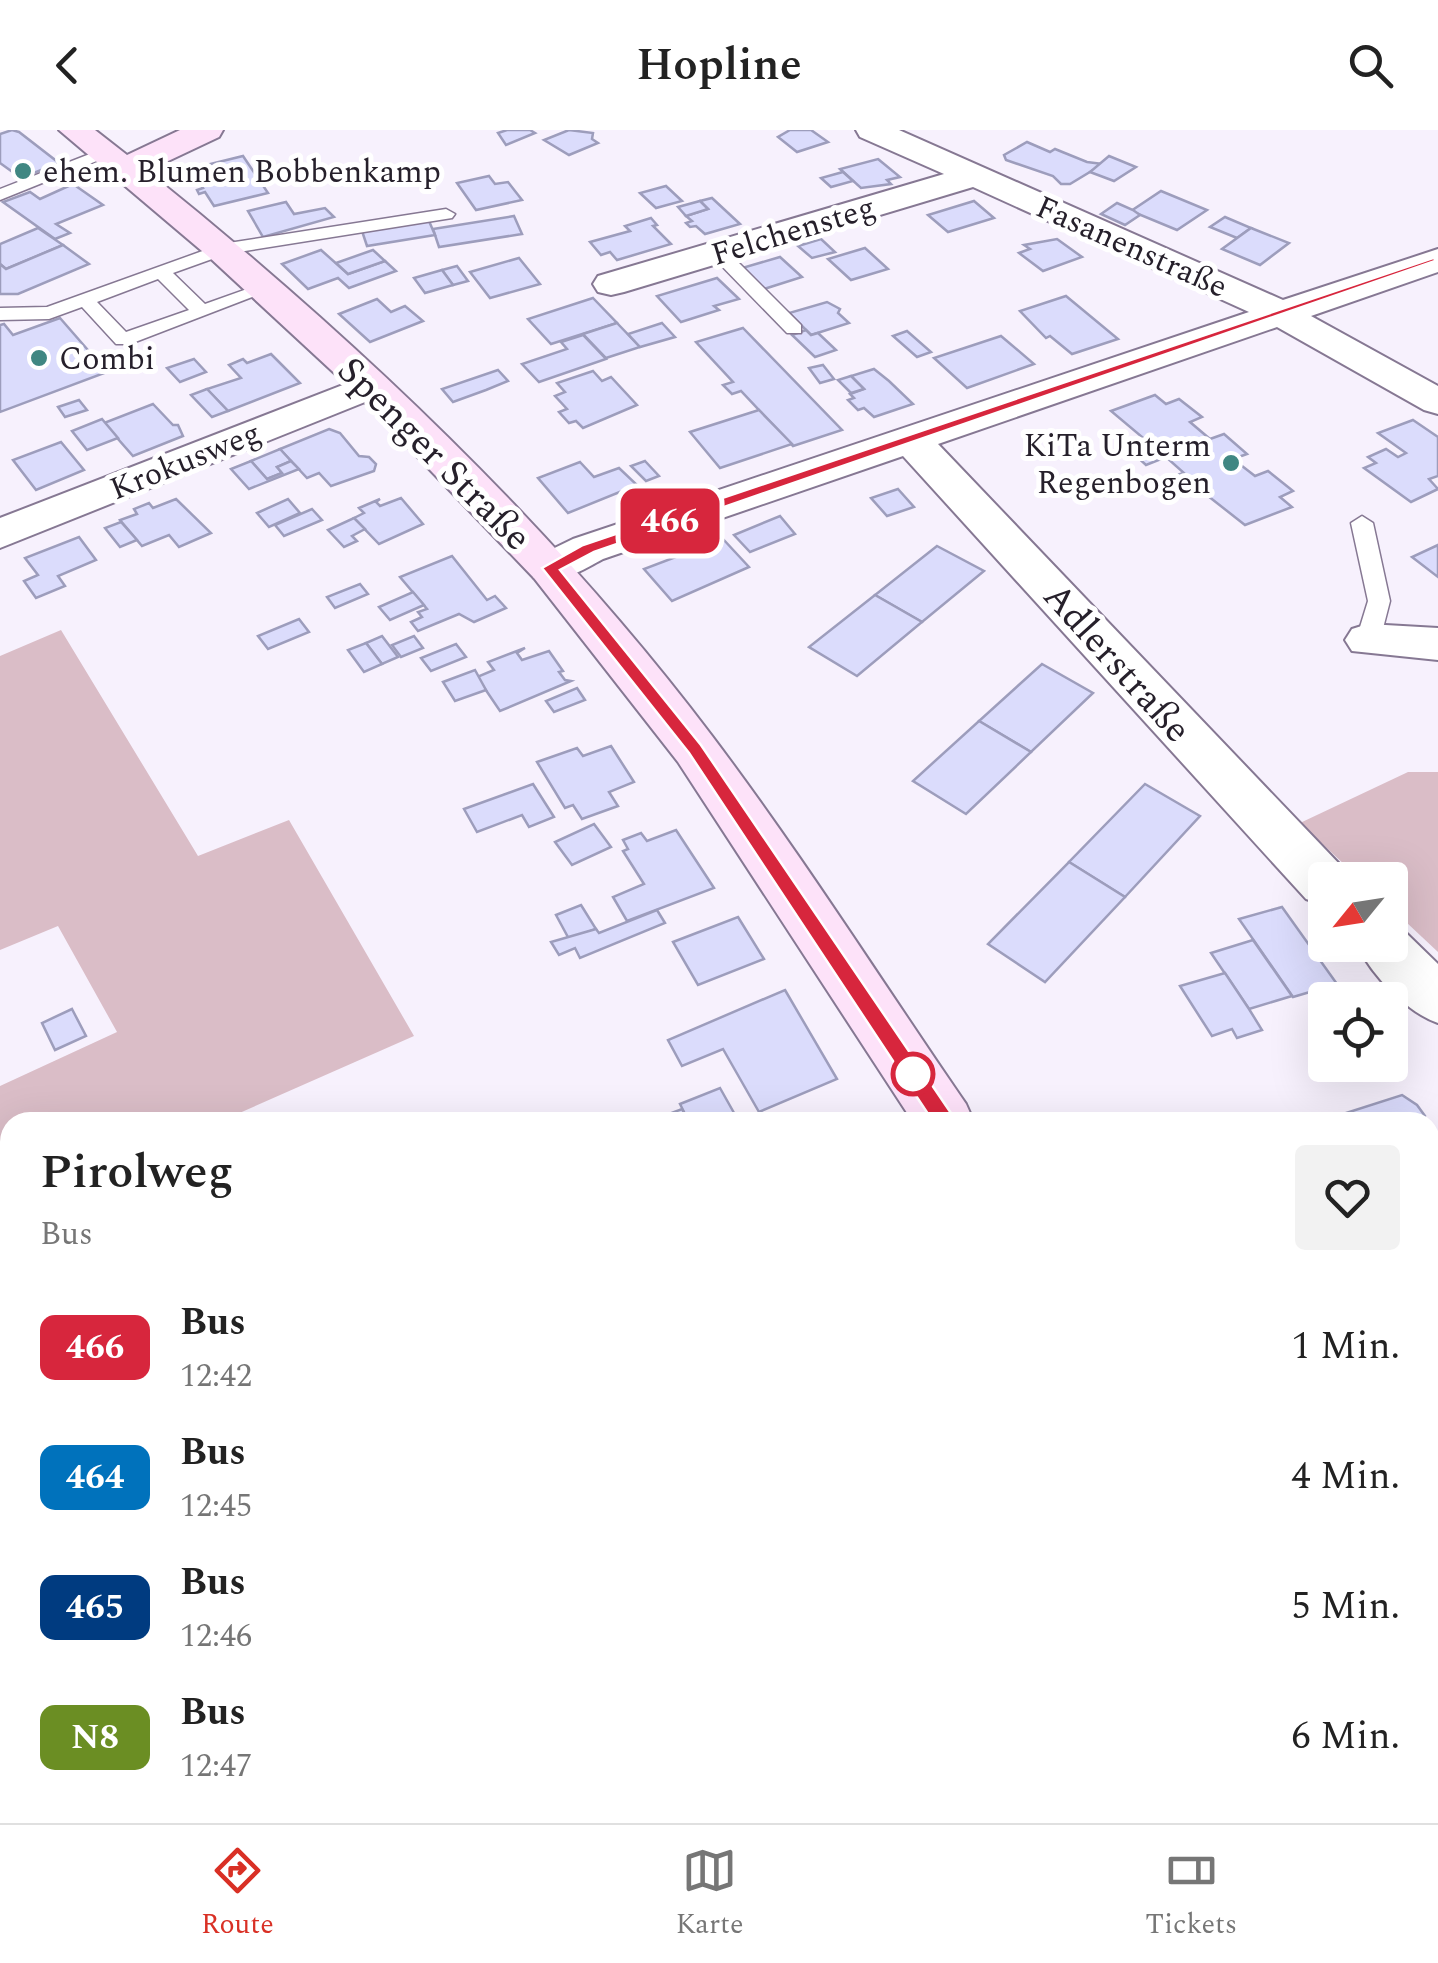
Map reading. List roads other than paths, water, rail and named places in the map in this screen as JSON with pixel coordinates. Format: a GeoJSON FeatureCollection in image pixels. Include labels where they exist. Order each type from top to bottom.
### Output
{"type":"FeatureCollection","features":[{"type":"Feature","properties":{"kind":"street","name":"Spenger Straße"},"geometry":{"type":"LineString","coordinates":[[75,130],[222,249],[370,386],[550,568],[695,749],[939,1112]]}},
{"type":"Feature","properties":{"kind":"street"},"geometry":{"type":"LineString","coordinates":[[116,161],[176,130]]}},
{"type":"Feature","properties":{"kind":"street"},"geometry":{"type":"LineString","coordinates":[[116,161],[207,130]]}},
{"type":"Feature","properties":{"kind":"street","name":"Fasanenstraße"},"geometry":{"type":"LineString","coordinates":[[872,130],[1279,312],[1438,402]]}},
{"type":"Feature","properties":{"kind":"street","name":"Felchensteg"},"geometry":{"type":"LineString","coordinates":[[611,284],[975,176]]}},
{"type":"Feature","properties":{"kind":"street"},"geometry":{"type":"LineString","coordinates":[[550,568],[588,549],[1438,260]]}},
{"type":"Feature","properties":{"kind":"street","name":"Krokusweg"},"geometry":{"type":"LineString","coordinates":[[0,534],[370,386]]}},
{"type":"Feature","properties":{"kind":"street","name":"Adlerstraße"},"geometry":{"type":"LineString","coordinates":[[910,441],[974,504],[1308,866]]}},
{"type":"Feature","properties":{"kind":"street"},"geometry":{"type":"LineString","coordinates":[[1368,640],[1438,644]]}},
{"type":"Feature","properties":{"kind":"street"},"geometry":{"type":"LineString","coordinates":[[1401,962],[1438,1000]]}},
{"type":"Feature","properties":{"kind":"lane"},"geometry":{"type":"LineString","coordinates":[[0,195],[116,161]]}},
{"type":"Feature","properties":{"kind":"lane"},"geometry":{"type":"LineString","coordinates":[[0,314],[49,313],[222,249],[446,214]]}},
{"type":"Feature","properties":{"kind":"lane"},"geometry":{"type":"LineString","coordinates":[[718,252],[794,329]]}},
{"type":"Feature","properties":{"kind":"lane"},"geometry":{"type":"LineString","coordinates":[[161,272],[202,312]]}},
{"type":"Feature","properties":{"kind":"lane"},"geometry":{"type":"LineString","coordinates":[[85,300],[123,340],[264,289]]}},
{"type":"Feature","properties":{"kind":"lane"},"geometry":{"type":"LineString","coordinates":[[1362,523],[1378,601],[1368,640]]}},
{"type":"Feature","properties":{"kind":"place","name":"ehem. Blumen Bobbenkamp"},"geometry":{"type":"Point","coordinates":[23,171]}},
{"type":"Feature","properties":{"kind":"place","name":"Combi"},"geometry":{"type":"Point","coordinates":[39,358]}},
{"type":"Feature","properties":{"kind":"place","name":"KiTa Unterm Regenbogen"},"geometry":{"type":"Point","coordinates":[1231,463]}}]}
